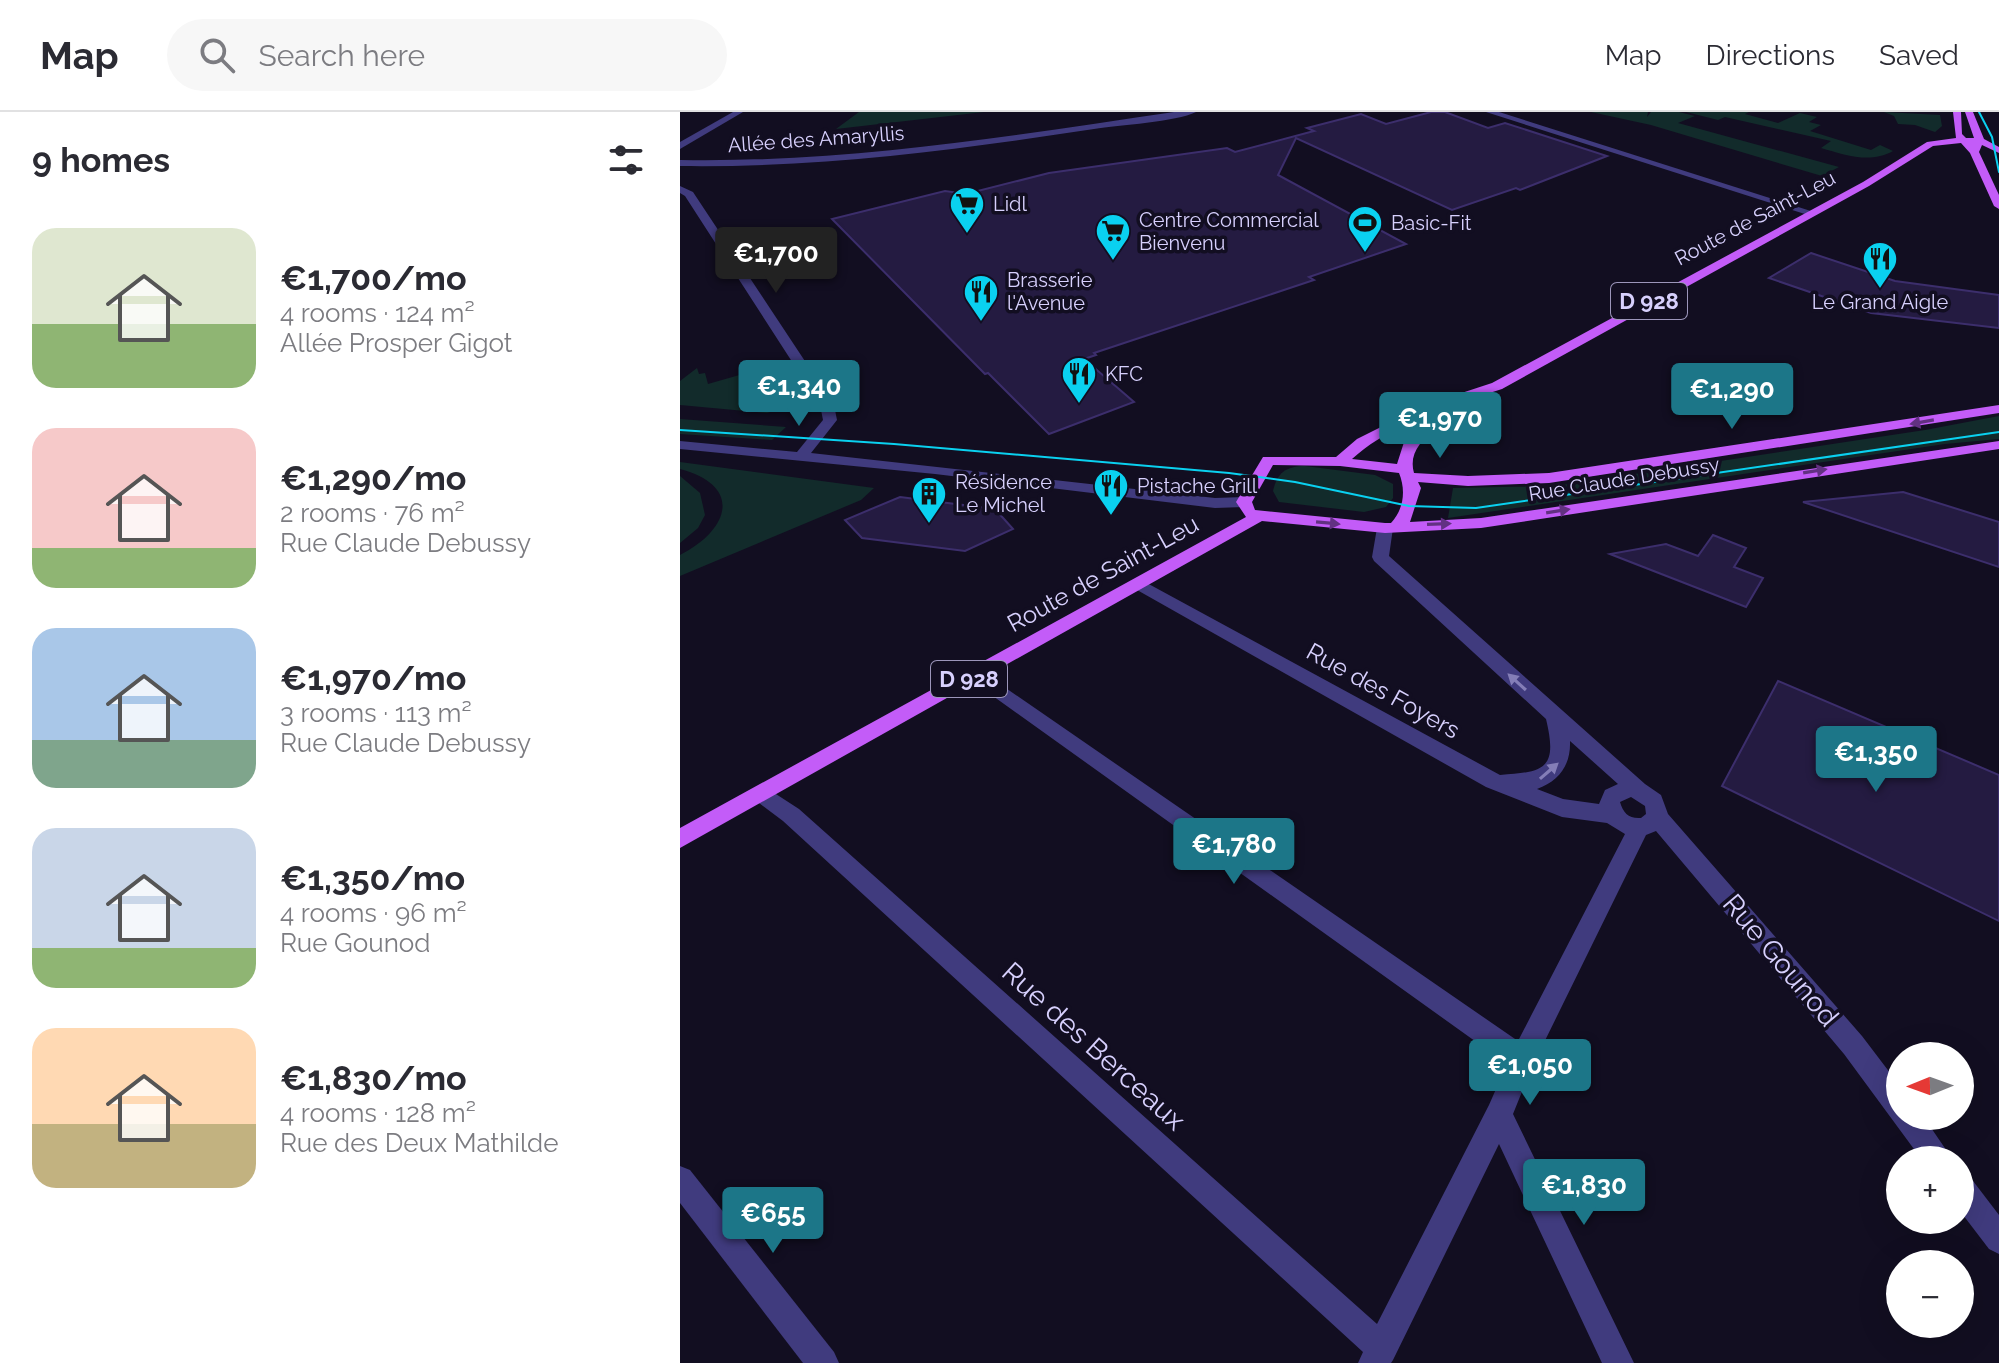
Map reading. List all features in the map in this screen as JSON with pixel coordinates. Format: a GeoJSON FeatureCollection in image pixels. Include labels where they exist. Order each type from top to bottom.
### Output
{"type":"FeatureCollection","features":[{"type":"Feature","properties":{"kind":"main road"},"geometry":{"type":"LineString","coordinates":[[1957,112],[1960,136],[1974,152],[1999,206]]}},
{"type":"Feature","properties":{"kind":"main road"},"geometry":{"type":"LineString","coordinates":[[1971,118],[1980,141],[1999,150]]}},
{"type":"Feature","properties":{"kind":"main road","name":"Route de Saint-Leu"},"geometry":{"type":"LineString","coordinates":[[1407,473],[1406,448],[1410,442],[1486,391],[1812,213],[1935,142],[1960,136],[1980,141]]}},
{"type":"Feature","properties":{"kind":"main road"},"geometry":{"type":"LineString","coordinates":[[1974,152],[1980,141]]}},
{"type":"Feature","properties":{"kind":"main road","name":"Route de Saint-Leu"},"geometry":{"type":"LineString","coordinates":[[1918,154],[1974,152]]}},
{"type":"Feature","properties":{"kind":"main road","name":"Route de Saint-Leu"},"geometry":{"type":"LineString","coordinates":[[1340,462],[1362,442],[1430,408],[1486,391]]}},
{"type":"Feature","properties":{"kind":"main road","name":"Rue Claude Debussy"},"geometry":{"type":"LineString","coordinates":[[1244,502],[1268,460],[1340,462],[1468,481],[1549,478],[1999,409]]}},
{"type":"Feature","properties":{"kind":"main road","name":"Rue Claude Debussy"},"geometry":{"type":"LineString","coordinates":[[1258,517],[1391,527],[1481,523],[1999,445]]}},
{"type":"Feature","properties":{"kind":"main road","name":"D 928"},"geometry":{"type":"LineString","coordinates":[[1391,527],[1405,518],[1412,497],[1413,488],[1407,473]]}},
{"type":"Feature","properties":{"kind":"main road"},"geometry":{"type":"LineString","coordinates":[[1244,502],[1249,513],[1258,517]]}},
{"type":"Feature","properties":{"kind":"main road","name":"Route de Saint-Leu"},"geometry":{"type":"LineString","coordinates":[[680,839],[1258,517]]}},
{"type":"Feature","properties":{"kind":"street"},"geometry":{"type":"LineString","coordinates":[[680,146],[739,112]]}},
{"type":"Feature","properties":{"kind":"street","name":"Allée des Amaryllis"},"geometry":{"type":"LineString","coordinates":[[680,163],[735,165],[884,154],[1192,112]]}},
{"type":"Feature","properties":{"kind":"street"},"geometry":{"type":"LineString","coordinates":[[1490,112],[1812,213]]}},
{"type":"Feature","properties":{"kind":"street"},"geometry":{"type":"LineString","coordinates":[[680,189],[688,192],[823,398],[829,412],[827,425],[801,456]]}},
{"type":"Feature","properties":{"kind":"street"},"geometry":{"type":"LineString","coordinates":[[680,445],[1202,501],[1244,502]]}},
{"type":"Feature","properties":{"kind":"street"},"geometry":{"type":"LineString","coordinates":[[1378,1356],[1499,1115],[1522,1059],[1656,804],[1556,718],[1380,557],[1391,527]]}},
{"type":"Feature","properties":{"kind":"street","name":"Rue des Foyers"},"geometry":{"type":"LineString","coordinates":[[1139,586],[1493,781],[1562,808],[1613,815]]}},
{"type":"Feature","properties":{"kind":"street"},"geometry":{"type":"LineString","coordinates":[[974,676],[1522,1059]]}},
{"type":"Feature","properties":{"kind":"street"},"geometry":{"type":"LineString","coordinates":[[1493,781],[1527,784],[1551,773],[1562,754],[1562,738],[1556,718]]}},
{"type":"Feature","properties":{"kind":"street"},"geometry":{"type":"LineString","coordinates":[[1638,790],[1616,792],[1609,802],[1613,815],[1625,825],[1648,822]]}},
{"type":"Feature","properties":{"kind":"street","name":"Rue des Berceaux"},"geometry":{"type":"LineString","coordinates":[[762,794],[791,815],[1378,1356]]}},
{"type":"Feature","properties":{"kind":"street","name":"Rue Gounod"},"geometry":{"type":"LineString","coordinates":[[1648,822],[1843,1033],[1886,1090]]}},
{"type":"Feature","properties":{"kind":"street"},"geometry":{"type":"LineString","coordinates":[[1499,1115],[1618,1363]]}},
{"type":"Feature","properties":{"kind":"street"},"geometry":{"type":"LineString","coordinates":[[680,1180],[823,1363]]}},
{"type":"Feature","properties":{"kind":"street"},"geometry":{"type":"LineString","coordinates":[[1974,1206],[1999,1239]]}},
{"type":"Feature","properties":{"kind":"green space"},"geometry":{"type":"Polygon","coordinates":[[[859,112],[984,112],[836,129],[859,112]]]}},
{"type":"Feature","properties":{"kind":"green space"},"geometry":{"type":"Polygon","coordinates":[[[1591,112],[1648,112],[1647,117],[1651,112],[1679,112],[1695,116],[1678,123],[1839,167],[1822,176],[1651,125],[1591,112]]]}},
{"type":"Feature","properties":{"kind":"green space"},"geometry":{"type":"Polygon","coordinates":[[[1686,112],[1749,112],[1745,114],[1778,123],[1800,113],[1817,117],[1809,122],[1821,125],[1810,131],[1871,150],[1880,145],[1893,151],[1866,158],[1848,155],[1821,148],[1831,141],[1725,117],[1718,120],[1686,112]]]}},
{"type":"Feature","properties":{"kind":"green space"},"geometry":{"type":"Polygon","coordinates":[[[1884,112],[1940,115],[1942,126],[1935,132],[1915,125],[1898,124],[1894,116],[1884,112]]]}},
{"type":"Feature","properties":{"kind":"green space"},"geometry":{"type":"Polygon","coordinates":[[[778,364],[802,403],[767,413],[680,405],[680,381],[697,368],[699,374],[705,373],[708,384],[778,364]]]}},
{"type":"Feature","properties":{"kind":"green space"},"geometry":{"type":"Polygon","coordinates":[[[1999,416],[1999,439],[1945,444],[1448,518],[1453,488],[1555,486],[1999,416]]]}},
{"type":"Feature","properties":{"kind":"green space"},"geometry":{"type":"Polygon","coordinates":[[[680,419],[786,427],[772,440],[680,434],[680,419]]]}},
{"type":"Feature","properties":{"kind":"green space"},"geometry":{"type":"Polygon","coordinates":[[[680,462],[874,488],[861,500],[680,576],[680,555],[710,533],[722,509],[721,497],[714,486],[680,469],[680,462]]]}},
{"type":"Feature","properties":{"kind":"green space"},"geometry":{"type":"Polygon","coordinates":[[[1293,467],[1375,475],[1393,484],[1393,498],[1386,507],[1364,512],[1279,502],[1273,491],[1280,475],[1293,467]]]}},
{"type":"Feature","properties":{"kind":"green space"},"geometry":{"type":"Polygon","coordinates":[[[680,476],[700,493],[705,515],[698,528],[680,543],[680,476]]]}},
{"type":"Feature","properties":{"kind":"building","name":"Centre Commercial Bienvenu"},"geometry":{"type":"Polygon","coordinates":[[[1431,112],[1445,112],[1488,128],[1505,123],[1607,156],[1520,190],[1516,188],[1452,210],[1296,138],[1278,175],[1406,244],[1309,277],[1314,280],[1094,353],[1096,355],[1084,359],[1134,402],[1049,434],[988,373],[985,374],[832,219],[945,191],[966,194],[1049,173],[1227,148],[1235,152],[1314,131],[1307,128],[1361,114],[1386,124],[1431,112]]]}},
{"type":"Feature","properties":{"kind":"building","name":"Le Grand Aigle"},"geometry":{"type":"Polygon","coordinates":[[[1811,253],[1895,281],[1999,295],[1999,328],[1871,313],[1769,278],[1811,253]]]}},
{"type":"Feature","properties":{"kind":"building"},"geometry":{"type":"Polygon","coordinates":[[[1903,492],[1999,522],[1999,567],[1803,502],[1903,492]]]}},
{"type":"Feature","properties":{"kind":"building","name":"Résidence Le Michel"},"geometry":{"type":"Polygon","coordinates":[[[900,497],[995,509],[1013,529],[965,551],[862,538],[845,520],[900,497]]]}},
{"type":"Feature","properties":{"kind":"building"},"geometry":{"type":"Polygon","coordinates":[[[1713,535],[1746,548],[1734,567],[1763,578],[1746,607],[1610,554],[1666,544],[1698,556],[1713,535]]]}},
{"type":"Feature","properties":{"kind":"building"},"geometry":{"type":"Polygon","coordinates":[[[1778,681],[1999,775],[1999,921],[1722,786],[1778,681]]]}},
{"type":"Feature","properties":{"kind":"tram line"},"geometry":{"type":"LineString","coordinates":[[1979,112],[1992,137],[1999,172]]}},
{"type":"Feature","properties":{"kind":"tram line"},"geometry":{"type":"LineString","coordinates":[[680,430],[894,444],[1229,473],[1295,482],[1409,506],[1476,508],[1999,432]]}},
{"type":"Feature","properties":{"kind":"place","name":"Lidl"},"geometry":{"type":"Point","coordinates":[967,235]}},
{"type":"Feature","properties":{"kind":"place","name":"Basic-Fit"},"geometry":{"type":"Point","coordinates":[1365,254]}},
{"type":"Feature","properties":{"kind":"place","name":"Centre Commercial Bienvenu"},"geometry":{"type":"Point","coordinates":[1113,262]}},
{"type":"Feature","properties":{"kind":"place","name":"Le Grand Aigle"},"geometry":{"type":"Point","coordinates":[1880,290]}},
{"type":"Feature","properties":{"kind":"place","name":"Brasserie l'Avenue"},"geometry":{"type":"Point","coordinates":[981,323]}},
{"type":"Feature","properties":{"kind":"place","name":"KFC"},"geometry":{"type":"Point","coordinates":[1079,405]}},
{"type":"Feature","properties":{"kind":"place","name":"Pistache Grill"},"geometry":{"type":"Point","coordinates":[1111,517]}},
{"type":"Feature","properties":{"kind":"place","name":"Résidence Le Michel"},"geometry":{"type":"Point","coordinates":[929,525]}}]}
